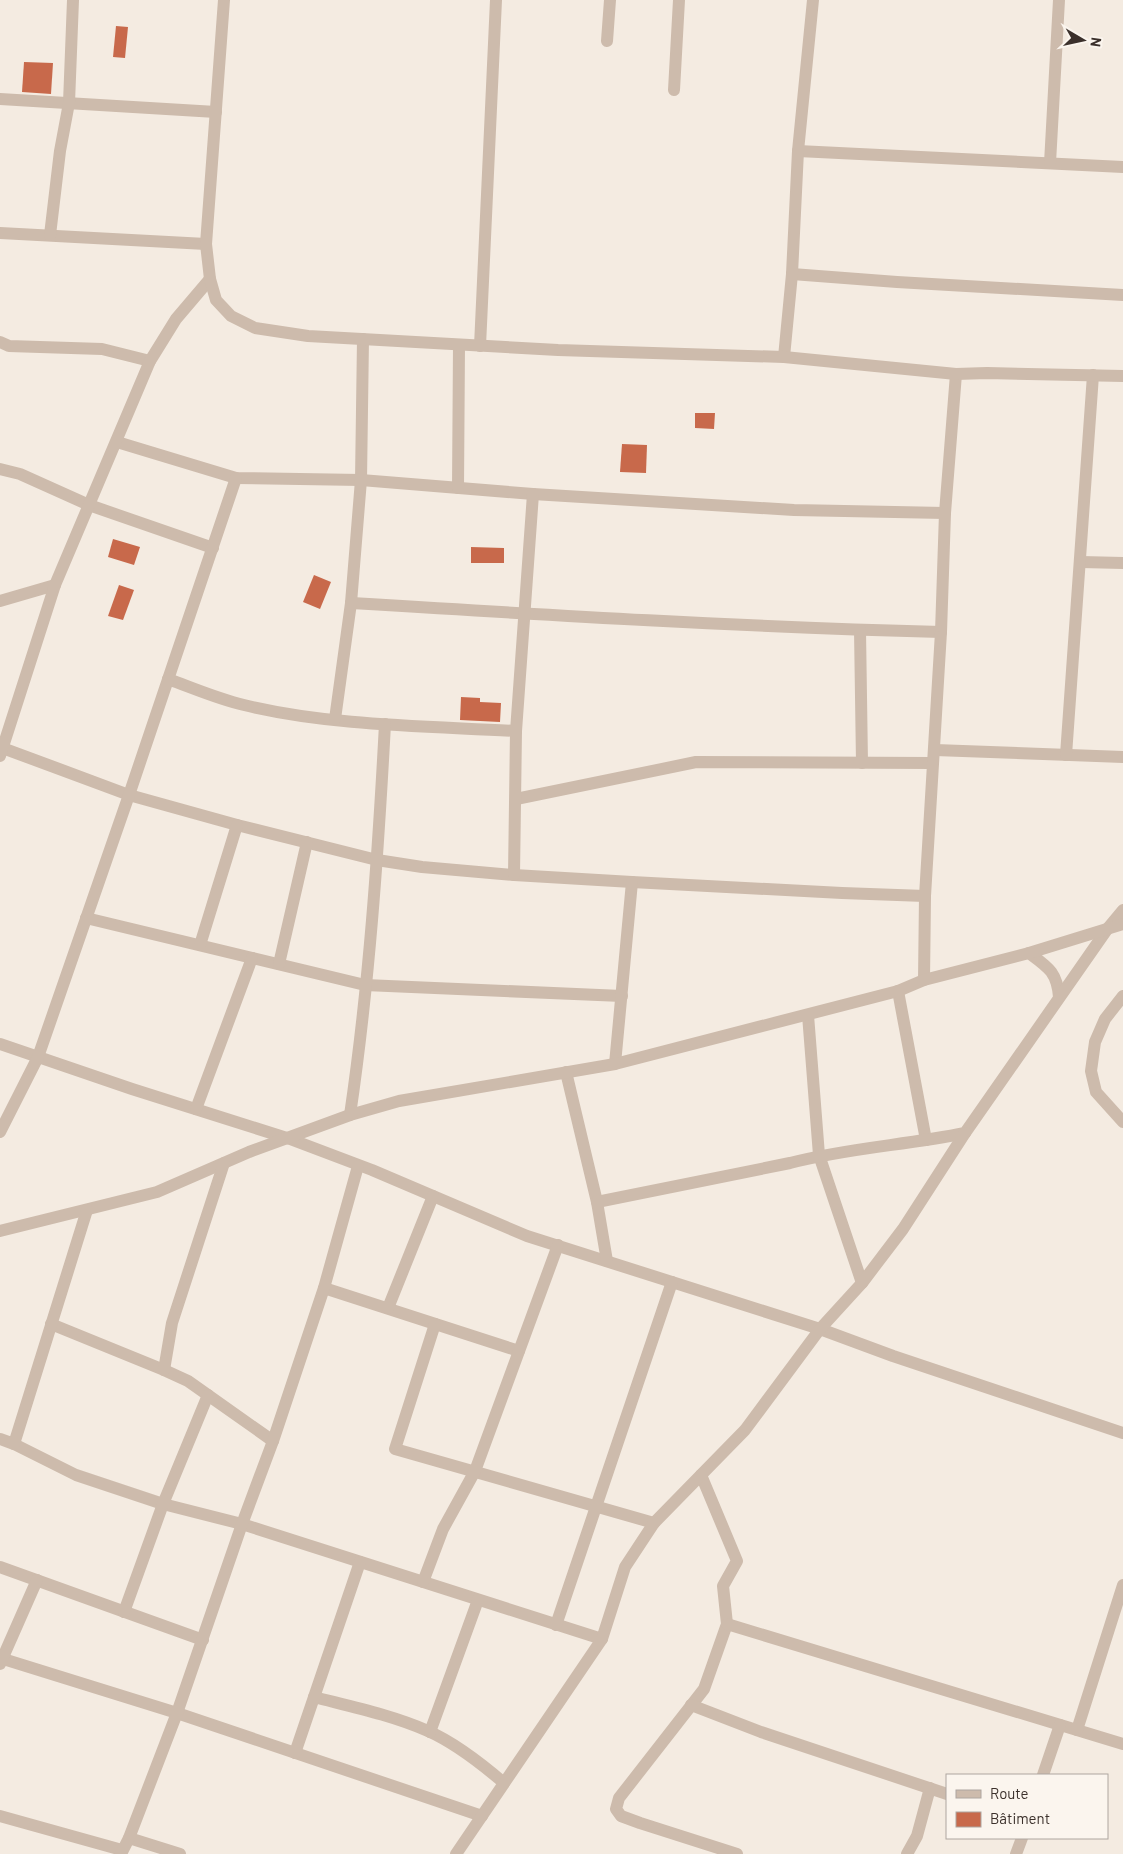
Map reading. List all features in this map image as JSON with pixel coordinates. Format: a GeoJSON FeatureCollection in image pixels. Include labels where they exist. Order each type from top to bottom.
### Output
{"type":"FeatureCollection","features":[{"type":"Feature","properties":{"kind":"street"},"geometry":{"type":"LineString","coordinates":[[50,235],[60,151],[69,104],[74,0]]}},
{"type":"Feature","properties":{"kind":"street"},"geometry":{"type":"LineString","coordinates":[[224,0],[206,244],[210,279],[216,300],[231,316],[255,328],[308,336],[459,345],[784,357],[956,374],[1123,376]]}},
{"type":"Feature","properties":{"kind":"street"},"geometry":{"type":"LineString","coordinates":[[480,346],[496,0]]}},
{"type":"Feature","properties":{"kind":"street"},"geometry":{"type":"LineString","coordinates":[[607,40],[610,0]]}},
{"type":"Feature","properties":{"kind":"street"},"geometry":{"type":"LineString","coordinates":[[674,90],[679,0]]}},
{"type":"Feature","properties":{"kind":"street"},"geometry":{"type":"LineString","coordinates":[[784,357],[792,274],[798,151],[813,0]]}},
{"type":"Feature","properties":{"kind":"street"},"geometry":{"type":"LineString","coordinates":[[1050,163],[1059,0]]}},
{"type":"Feature","properties":{"kind":"street"},"geometry":{"type":"LineString","coordinates":[[0,99],[216,112]]}},
{"type":"Feature","properties":{"kind":"street"},"geometry":{"type":"LineString","coordinates":[[798,151],[1123,167]]}},
{"type":"Feature","properties":{"kind":"street"},"geometry":{"type":"LineString","coordinates":[[0,233],[206,244]]}},
{"type":"Feature","properties":{"kind":"street"},"geometry":{"type":"LineString","coordinates":[[792,274],[1123,295]]}},
{"type":"Feature","properties":{"kind":"street"},"geometry":{"type":"LineString","coordinates":[[210,279],[176,319],[150,361],[55,586],[1,750],[130,794],[238,825],[377,860],[422,868],[632,882],[925,896]]}},
{"type":"Feature","properties":{"kind":"street"},"geometry":{"type":"LineString","coordinates":[[335,719],[351,604],[361,480],[363,339]]}},
{"type":"Feature","properties":{"kind":"street"},"geometry":{"type":"LineString","coordinates":[[0,342],[18,346],[102,349],[150,361]]}},
{"type":"Feature","properties":{"kind":"street"},"geometry":{"type":"LineString","coordinates":[[458,488],[459,345]]}},
{"type":"Feature","properties":{"kind":"street"},"geometry":{"type":"LineString","coordinates":[[924,980],[925,896],[932,763],[935,750],[945,513],[956,374]]}},
{"type":"Feature","properties":{"kind":"street"},"geometry":{"type":"LineString","coordinates":[[1066,755],[1093,375]]}},
{"type":"Feature","properties":{"kind":"street"},"geometry":{"type":"LineString","coordinates":[[116,442],[236,478],[361,480],[533,494],[794,510],[945,513]]}},
{"type":"Feature","properties":{"kind":"street"},"geometry":{"type":"LineString","coordinates":[[0,469],[20,474],[89,505],[213,548]]}},
{"type":"Feature","properties":{"kind":"street"},"geometry":{"type":"LineString","coordinates":[[0,1132],[38,1057],[130,794],[236,478]]}},
{"type":"Feature","properties":{"kind":"street"},"geometry":{"type":"LineString","coordinates":[[514,875],[516,731],[533,494]]}},
{"type":"Feature","properties":{"kind":"street"},"geometry":{"type":"LineString","coordinates":[[1080,562],[1123,563]]}},
{"type":"Feature","properties":{"kind":"street"},"geometry":{"type":"LineString","coordinates":[[0,601],[55,586]]}},
{"type":"Feature","properties":{"kind":"street"},"geometry":{"type":"LineString","coordinates":[[351,604],[860,630],[941,632]]}},
{"type":"Feature","properties":{"kind":"street"},"geometry":{"type":"LineString","coordinates":[[860,630],[862,763]]}},
{"type":"Feature","properties":{"kind":"street"},"geometry":{"type":"LineString","coordinates":[[168,679],[243,705],[294,714],[386,724],[516,731]]}},
{"type":"Feature","properties":{"kind":"street"},"geometry":{"type":"LineString","coordinates":[[350,1115],[359,1048],[377,860],[386,724]]}},
{"type":"Feature","properties":{"kind":"street"},"geometry":{"type":"LineString","coordinates":[[935,750],[1123,757]]}},
{"type":"Feature","properties":{"kind":"street"},"geometry":{"type":"LineString","coordinates":[[516,799],[696,762],[932,763]]}},
{"type":"Feature","properties":{"kind":"street"},"geometry":{"type":"LineString","coordinates":[[200,945],[238,825]]}},
{"type":"Feature","properties":{"kind":"street"},"geometry":{"type":"LineString","coordinates":[[278,964],[307,842]]}},
{"type":"Feature","properties":{"kind":"street"},"geometry":{"type":"LineString","coordinates":[[615,1064],[632,882]]}},
{"type":"Feature","properties":{"kind":"street"},"geometry":{"type":"LineString","coordinates":[[456,1854],[602,1640],[625,1567],[654,1523],[745,1430],[820,1329],[862,1282],[903,1229],[965,1133],[1059,997],[1123,910]]}},
{"type":"Feature","properties":{"kind":"street"},"geometry":{"type":"LineString","coordinates":[[86,918],[365,985],[622,996]]}},
{"type":"Feature","properties":{"kind":"street"},"geometry":{"type":"LineString","coordinates":[[0,1231],[157,1192],[249,1152],[290,1139],[350,1115],[399,1100],[615,1064],[898,991],[924,980],[1029,953],[1123,924]]}},
{"type":"Feature","properties":{"kind":"street"},"geometry":{"type":"LineString","coordinates":[[1029,953],[1053,973],[1058,983],[1059,997]]}},
{"type":"Feature","properties":{"kind":"street"},"geometry":{"type":"LineString","coordinates":[[196,1109],[252,958]]}},
{"type":"Feature","properties":{"kind":"street"},"geometry":{"type":"LineString","coordinates":[[898,991],[926,1140]]}},
{"type":"Feature","properties":{"kind":"street"},"geometry":{"type":"LineString","coordinates":[[1123,996],[1105,1019],[1095,1042],[1091,1070],[1096,1092],[1123,1122]]}},
{"type":"Feature","properties":{"kind":"street"},"geometry":{"type":"LineString","coordinates":[[808,1015],[819,1155],[862,1282]]}},
{"type":"Feature","properties":{"kind":"street"},"geometry":{"type":"LineString","coordinates":[[0,1044],[290,1139],[527,1236],[820,1329],[893,1356],[1123,1434]]}},
{"type":"Feature","properties":{"kind":"street"},"geometry":{"type":"LineString","coordinates":[[566,1072],[597,1202],[608,1261]]}},
{"type":"Feature","properties":{"kind":"street"},"geometry":{"type":"LineString","coordinates":[[597,1202],[790,1163],[819,1155],[965,1133]]}},
{"type":"Feature","properties":{"kind":"street"},"geometry":{"type":"LineString","coordinates":[[164,1370],[172,1323],[224,1163]]}},
{"type":"Feature","properties":{"kind":"street"},"geometry":{"type":"LineString","coordinates":[[0,1816],[122,1852],[177,1713],[242,1524],[273,1441],[324,1288],[358,1166]]}},
{"type":"Feature","properties":{"kind":"street"},"geometry":{"type":"LineString","coordinates":[[388,1308],[433,1196]]}},
{"type":"Feature","properties":{"kind":"street"},"geometry":{"type":"LineString","coordinates":[[14,1444],[87,1210]]}},
{"type":"Feature","properties":{"kind":"street"},"geometry":{"type":"LineString","coordinates":[[423,1582],[443,1529],[475,1471],[558,1246]]}},
{"type":"Feature","properties":{"kind":"street"},"geometry":{"type":"LineString","coordinates":[[556,1625],[672,1282]]}},
{"type":"Feature","properties":{"kind":"street"},"geometry":{"type":"LineString","coordinates":[[324,1288],[519,1351]]}},
{"type":"Feature","properties":{"kind":"street"},"geometry":{"type":"LineString","coordinates":[[51,1324],[164,1370],[188,1382],[273,1441]]}},
{"type":"Feature","properties":{"kind":"street"},"geometry":{"type":"LineString","coordinates":[[435,1324],[395,1449],[654,1523]]}},
{"type":"Feature","properties":{"kind":"street"},"geometry":{"type":"LineString","coordinates":[[124,1612],[163,1504],[208,1395]]}},
{"type":"Feature","properties":{"kind":"street"},"geometry":{"type":"LineString","coordinates":[[0,1439],[76,1475],[163,1504],[242,1524],[602,1640]]}},
{"type":"Feature","properties":{"kind":"street"},"geometry":{"type":"LineString","coordinates":[[701,1475],[737,1561],[723,1586],[727,1624],[704,1688],[619,1798],[616,1809],[621,1816],[627,1819],[737,1854]]}},
{"type":"Feature","properties":{"kind":"street"},"geometry":{"type":"LineString","coordinates":[[295,1753],[360,1562]]}},
{"type":"Feature","properties":{"kind":"street"},"geometry":{"type":"LineString","coordinates":[[0,1567],[202,1640]]}},
{"type":"Feature","properties":{"kind":"street"},"geometry":{"type":"LineString","coordinates":[[37,1580],[1,1660],[177,1713],[482,1816]]}},
{"type":"Feature","properties":{"kind":"street"},"geometry":{"type":"LineString","coordinates":[[1077,1730],[1119,1615],[1123,1585]]}},
{"type":"Feature","properties":{"kind":"street"},"geometry":{"type":"LineString","coordinates":[[430,1732],[478,1600]]}},
{"type":"Feature","properties":{"kind":"street"},"geometry":{"type":"LineString","coordinates":[[727,1624],[1123,1744]]}},
{"type":"Feature","properties":{"kind":"street"},"geometry":{"type":"LineString","coordinates":[[314,1697],[381,1714],[430,1732],[478,1761],[504,1783]]}},
{"type":"Feature","properties":{"kind":"street"},"geometry":{"type":"LineString","coordinates":[[691,1706],[761,1732],[946,1794]]}},
{"type":"Feature","properties":{"kind":"street"},"geometry":{"type":"LineString","coordinates":[[1043,1774],[1060,1725]]}},
{"type":"Feature","properties":{"kind":"street"},"geometry":{"type":"LineString","coordinates":[[907,1854],[917,1836],[930,1788]]}},
{"type":"Feature","properties":{"kind":"street"},"geometry":{"type":"LineString","coordinates":[[129,1838],[180,1854]]}},
{"type":"Feature","properties":{"kind":"street"},"geometry":{"type":"LineString","coordinates":[[1016,1854],[1022,1839]]}},
{"type":"Feature","properties":{"kind":"building"},"geometry":{"type":"Polygon","coordinates":[[[116,26],[128,27],[125,58],[113,57],[116,26]]]}},
{"type":"Feature","properties":{"kind":"building"},"geometry":{"type":"Polygon","coordinates":[[[24,62],[53,63],[51,94],[22,92],[24,62]]]}},
{"type":"Feature","properties":{"kind":"building"},"geometry":{"type":"Polygon","coordinates":[[[695,413],[715,413],[714,429],[695,428],[695,413]]]}},
{"type":"Feature","properties":{"kind":"building"},"geometry":{"type":"Polygon","coordinates":[[[622,444],[647,445],[646,473],[620,472],[622,444]]]}},
{"type":"Feature","properties":{"kind":"building"},"geometry":{"type":"Polygon","coordinates":[[[113,539],[140,547],[134,565],[108,557],[113,539]]]}},
{"type":"Feature","properties":{"kind":"building"},"geometry":{"type":"Polygon","coordinates":[[[471,547],[504,548],[504,563],[471,563],[471,547]]]}},
{"type":"Feature","properties":{"kind":"building"},"geometry":{"type":"Polygon","coordinates":[[[314,575],[331,582],[320,609],[303,602],[314,575]]]}},
{"type":"Feature","properties":{"kind":"building"},"geometry":{"type":"Polygon","coordinates":[[[119,585],[134,590],[123,620],[108,616],[119,585]]]}},
{"type":"Feature","properties":{"kind":"building"},"geometry":{"type":"Polygon","coordinates":[[[461,697],[480,698],[480,702],[501,703],[500,722],[460,720],[461,697]]]}}]}
